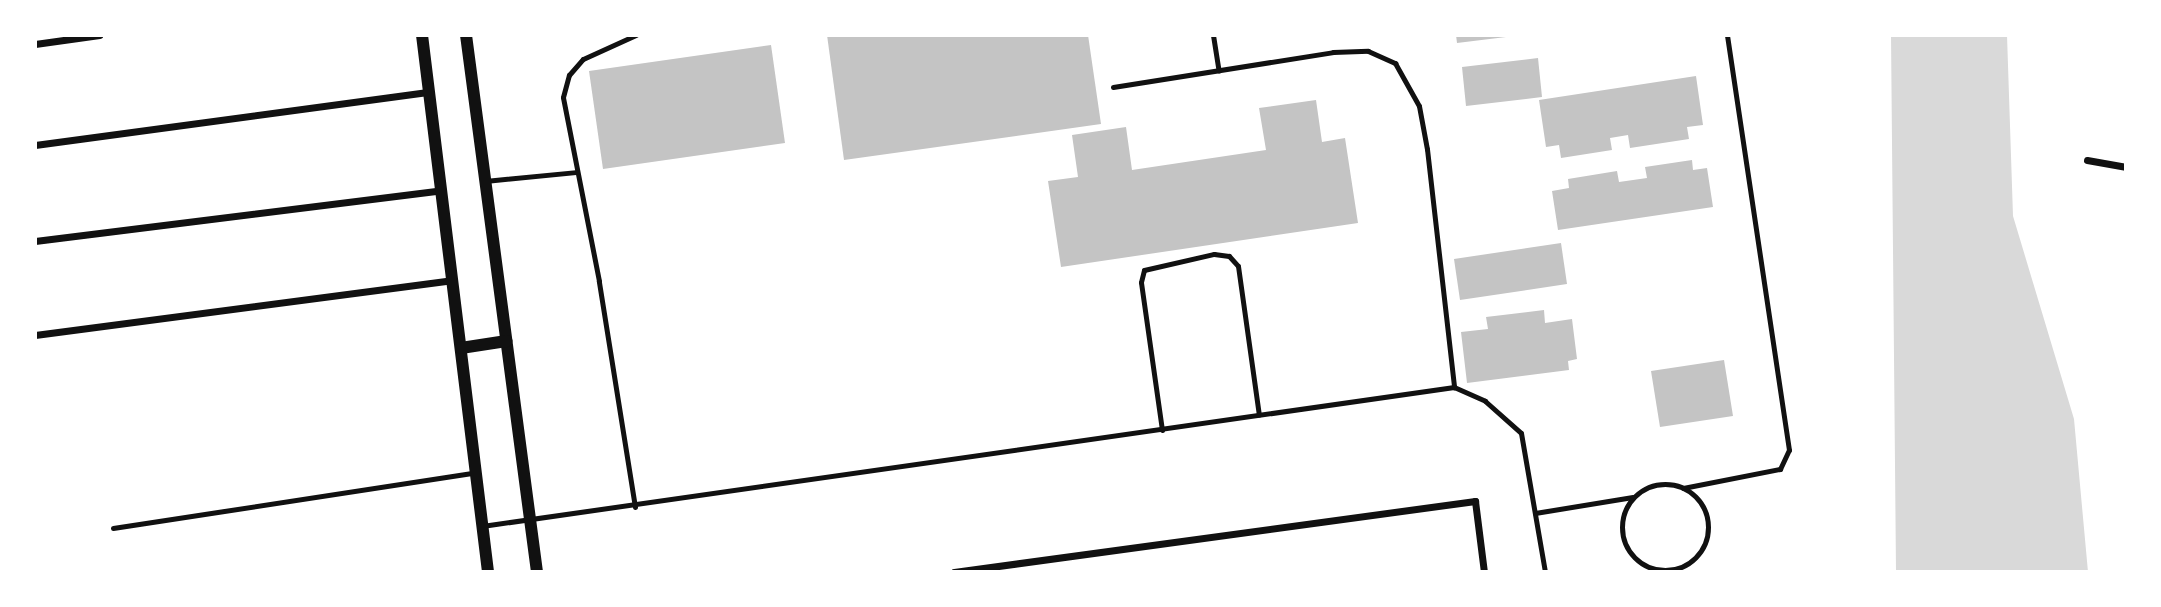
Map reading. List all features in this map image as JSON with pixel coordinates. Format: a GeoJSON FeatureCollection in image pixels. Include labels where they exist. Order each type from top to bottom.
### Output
{"type":"FeatureCollection","features":[{"type":"Feature","properties":{"kind":"street"},"geometry":{"type":"LineString","coordinates":[[35,44],[99,35]]}},
{"type":"Feature","properties":{"kind":"street"},"geometry":{"type":"LineString","coordinates":[[422,35],[488,572]]}},
{"type":"Feature","properties":{"kind":"street"},"geometry":{"type":"LineString","coordinates":[[466,35],[537,572]]}},
{"type":"Feature","properties":{"kind":"street"},"geometry":{"type":"LineString","coordinates":[[35,145],[429,92]]}},
{"type":"Feature","properties":{"kind":"street"},"geometry":{"type":"LineString","coordinates":[[2088,160],[2126,167]]}},
{"type":"Feature","properties":{"kind":"street"},"geometry":{"type":"LineString","coordinates":[[35,241],[442,190]]}},
{"type":"Feature","properties":{"kind":"street"},"geometry":{"type":"LineString","coordinates":[[35,335],[453,280]]}},
{"type":"Feature","properties":{"kind":"street"},"geometry":{"type":"LineString","coordinates":[[461,348],[506,341]]}},
{"type":"Feature","properties":{"kind":"street"},"geometry":{"type":"LineString","coordinates":[[954,572],[1475,500],[1485,572]]}},
{"type":"Feature","properties":{"kind":"lane"},"geometry":{"type":"LineString","coordinates":[[635,507],[600,281],[576,172],[564,97],[569,75],[583,59],[636,35]]}},
{"type":"Feature","properties":{"kind":"lane"},"geometry":{"type":"LineString","coordinates":[[1213,35],[1219,71]]}},
{"type":"Feature","properties":{"kind":"lane"},"geometry":{"type":"LineString","coordinates":[[1535,513],[1633,497],[1657,484],[1683,488],[1780,469],[1789,450],[1727,35]]}},
{"type":"Feature","properties":{"kind":"lane"},"geometry":{"type":"LineString","coordinates":[[1113,87],[1368,51],[1395,63],[1407,78],[1419,106],[1434,187],[1454,387]]}},
{"type":"Feature","properties":{"kind":"lane"},"geometry":{"type":"LineString","coordinates":[[485,181],[576,172]]}},
{"type":"Feature","properties":{"kind":"lane"},"geometry":{"type":"LineString","coordinates":[[1162,430],[1141,282],[1144,270],[1214,254],[1229,256],[1238,267],[1259,415]]}},
{"type":"Feature","properties":{"kind":"lane"},"geometry":{"type":"LineString","coordinates":[[482,526],[635,507],[1454,387],[1485,401],[1521,433],[1545,572]]}},
{"type":"Feature","properties":{"kind":"lane"},"geometry":{"type":"LineString","coordinates":[[113,528],[477,472]]}},
{"type":"Feature","properties":{"kind":"lane"},"geometry":{"type":"LineString","coordinates":[[1633,497],[1622,521],[1626,547],[1644,565],[1668,570],[1698,555],[1707,534],[1700,502],[1683,488]]}},
{"type":"Feature","properties":{"kind":"shaded area"},"geometry":{"type":"Polygon","coordinates":[[[1891,35],[2007,35],[2013,216],[2074,419],[2088,572],[1896,572],[1891,35]]]}},
{"type":"Feature","properties":{"kind":"building"},"geometry":{"type":"Polygon","coordinates":[[[827,35],[1088,35],[1101,124],[844,160],[827,35]]]}},
{"type":"Feature","properties":{"kind":"building"},"geometry":{"type":"Polygon","coordinates":[[[1456,35],[1506,35],[1506,37],[1457,43],[1456,35]]]}},
{"type":"Feature","properties":{"kind":"building"},"geometry":{"type":"Polygon","coordinates":[[[771,45],[785,143],[603,169],[589,71],[771,45]]]}},
{"type":"Feature","properties":{"kind":"building"},"geometry":{"type":"Polygon","coordinates":[[[1538,58],[1542,97],[1466,106],[1462,67],[1538,58]]]}},
{"type":"Feature","properties":{"kind":"building"},"geometry":{"type":"Polygon","coordinates":[[[1696,76],[1703,125],[1687,127],[1689,139],[1630,148],[1628,135],[1610,138],[1612,150],[1561,158],[1559,145],[1546,147],[1539,100],[1696,76]]]}},
{"type":"Feature","properties":{"kind":"building"},"geometry":{"type":"Polygon","coordinates":[[[1316,100],[1322,142],[1345,138],[1358,223],[1061,267],[1048,181],[1078,177],[1072,135],[1126,127],[1132,170],[1266,150],[1259,108],[1316,100]]]}},
{"type":"Feature","properties":{"kind":"building"},"geometry":{"type":"Polygon","coordinates":[[[1692,160],[1693,170],[1707,168],[1713,207],[1558,230],[1552,191],[1569,188],[1568,179],[1617,171],[1619,182],[1647,178],[1645,167],[1692,160]]]}},
{"type":"Feature","properties":{"kind":"building"},"geometry":{"type":"Polygon","coordinates":[[[1561,243],[1567,284],[1460,300],[1454,259],[1561,243]]]}},
{"type":"Feature","properties":{"kind":"building"},"geometry":{"type":"Polygon","coordinates":[[[1544,310],[1545,323],[1572,319],[1577,359],[1568,361],[1569,370],[1467,383],[1461,332],[1488,329],[1486,317],[1544,310]]]}},
{"type":"Feature","properties":{"kind":"building"},"geometry":{"type":"Polygon","coordinates":[[[1724,360],[1733,416],[1660,427],[1651,371],[1724,360]]]}}]}
